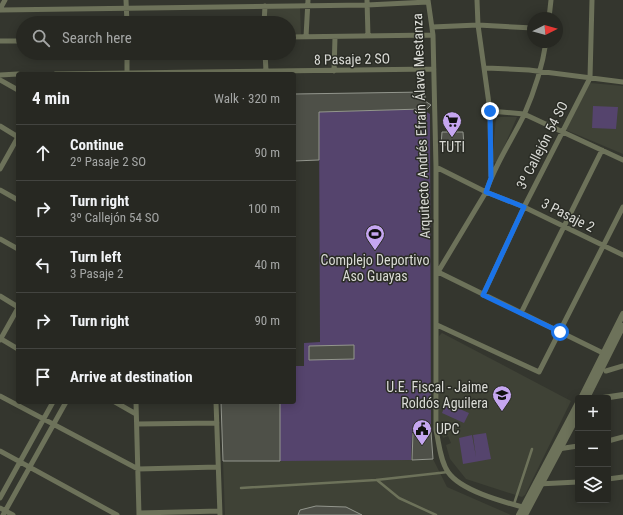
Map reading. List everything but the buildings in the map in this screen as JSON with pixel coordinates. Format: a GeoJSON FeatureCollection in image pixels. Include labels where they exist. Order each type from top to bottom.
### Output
{"type":"FeatureCollection","features":[{"type":"Feature","properties":{"kind":"street"},"geometry":{"type":"LineString","coordinates":[[5,0],[0,9],[265,6],[308,2],[428,1]]}},
{"type":"Feature","properties":{"kind":"street"},"geometry":{"type":"LineString","coordinates":[[126,0],[127,16]]}},
{"type":"Feature","properties":{"kind":"street"},"geometry":{"type":"LineString","coordinates":[[229,0],[229,6]]}},
{"type":"Feature","properties":{"kind":"street"},"geometry":{"type":"LineString","coordinates":[[477,0],[478,25],[486,68],[490,111],[491,178]]}},
{"type":"Feature","properties":{"kind":"street"},"geometry":{"type":"LineString","coordinates":[[550,12],[551,0]]}},
{"type":"Feature","properties":{"kind":"street","name":"3º Callejón 54 SO"},"geometry":{"type":"LineString","coordinates":[[483,295],[524,207],[590,78],[592,0]]}},
{"type":"Feature","properties":{"kind":"street","name":"Arquitecto Andrés Efraín Álava Mestanza"},"geometry":{"type":"LineString","coordinates":[[428,1],[433,35],[438,272],[436,430],[442,459],[448,472],[459,483],[478,492],[526,508]]}},
{"type":"Feature","properties":{"kind":"street"},"geometry":{"type":"LineString","coordinates":[[306,37],[308,2]]}},
{"type":"Feature","properties":{"kind":"street"},"geometry":{"type":"LineString","coordinates":[[367,2],[368,36]]}},
{"type":"Feature","properties":{"kind":"street"},"geometry":{"type":"LineString","coordinates":[[264,16],[265,6]]}},
{"type":"Feature","properties":{"kind":"street"},"geometry":{"type":"LineString","coordinates":[[432,27],[478,25],[527,28]]}},
{"type":"Feature","properties":{"kind":"street"},"geometry":{"type":"LineString","coordinates":[[296,38],[433,35]]}},
{"type":"Feature","properties":{"kind":"street"},"geometry":{"type":"LineString","coordinates":[[334,71],[335,37]]}},
{"type":"Feature","properties":{"kind":"street"},"geometry":{"type":"LineString","coordinates":[[0,41],[16,41]]}},
{"type":"Feature","properties":{"kind":"street"},"geometry":{"type":"LineString","coordinates":[[545,48],[541,72],[524,114],[491,178],[486,192],[438,272],[606,354]]}},
{"type":"Feature","properties":{"kind":"street"},"geometry":{"type":"LineString","coordinates":[[127,60],[127,72]]}},
{"type":"Feature","properties":{"kind":"street"},"geometry":{"type":"LineString","coordinates":[[265,60],[266,71]]}},
{"type":"Feature","properties":{"kind":"street"},"geometry":{"type":"LineString","coordinates":[[486,68],[541,72],[623,82]]}},
{"type":"Feature","properties":{"kind":"street","name":"8 Pasaje 2 SO"},"geometry":{"type":"LineString","coordinates":[[220,72],[434,69]]}},
{"type":"Feature","properties":{"kind":"street"},"geometry":{"type":"LineString","coordinates":[[0,75],[16,74]]}},
{"type":"Feature","properties":{"kind":"street"},"geometry":{"type":"LineString","coordinates":[[0,80],[16,89]]}},
{"type":"Feature","properties":{"kind":"street"},"geometry":{"type":"LineString","coordinates":[[490,111],[524,114],[623,160]]}},
{"type":"Feature","properties":{"kind":"street"},"geometry":{"type":"LineString","coordinates":[[0,126],[16,136]]}},
{"type":"Feature","properties":{"kind":"street"},"geometry":{"type":"LineString","coordinates":[[0,169],[16,144]]}},
{"type":"Feature","properties":{"kind":"street"},"geometry":{"type":"LineString","coordinates":[[521,313],[602,150]]}},
{"type":"Feature","properties":{"kind":"street","name":"3 Pasaje 2"},"geometry":{"type":"LineString","coordinates":[[436,167],[486,192],[524,207],[623,255]]}},
{"type":"Feature","properties":{"kind":"street"},"geometry":{"type":"LineString","coordinates":[[0,190],[16,199]]}},
{"type":"Feature","properties":{"kind":"street"},"geometry":{"type":"LineString","coordinates":[[437,325],[539,372],[604,247],[623,207]]}},
{"type":"Feature","properties":{"kind":"street"},"geometry":{"type":"LineString","coordinates":[[0,239],[16,248]]}},
{"type":"Feature","properties":{"kind":"street"},"geometry":{"type":"LineString","coordinates":[[0,296],[16,306]]}},
{"type":"Feature","properties":{"kind":"street"},"geometry":{"type":"LineString","coordinates":[[16,311],[0,340],[16,348]]}},
{"type":"Feature","properties":{"kind":"street"},"geometry":{"type":"LineString","coordinates":[[588,395],[623,314]]}},
{"type":"Feature","properties":{"kind":"street"},"geometry":{"type":"LineString","coordinates":[[582,395],[623,326]]}},
{"type":"Feature","properties":{"kind":"street"},"geometry":{"type":"LineString","coordinates":[[606,371],[623,366]]}},
{"type":"Feature","properties":{"kind":"street"},"geometry":{"type":"LineString","coordinates":[[611,397],[623,395]]}},
{"type":"Feature","properties":{"kind":"street"},"geometry":{"type":"LineString","coordinates":[[0,396],[138,469],[218,467]]}},
{"type":"Feature","properties":{"kind":"street"},"geometry":{"type":"LineString","coordinates":[[0,498],[52,404]]}},
{"type":"Feature","properties":{"kind":"street"},"geometry":{"type":"LineString","coordinates":[[13,515],[2,511],[30,467],[65,404]]}},
{"type":"Feature","properties":{"kind":"street"},"geometry":{"type":"LineString","coordinates":[[118,404],[136,414]]}},
{"type":"Feature","properties":{"kind":"street"},"geometry":{"type":"LineString","coordinates":[[136,404],[139,514],[220,513],[216,404]]}},
{"type":"Feature","properties":{"kind":"street"},"geometry":{"type":"LineString","coordinates":[[525,515],[526,508],[575,409]]}},
{"type":"Feature","properties":{"kind":"street"},"geometry":{"type":"LineString","coordinates":[[556,450],[575,420]]}},
{"type":"Feature","properties":{"kind":"street"},"geometry":{"type":"LineString","coordinates":[[137,424],[217,423]]}},
{"type":"Feature","properties":{"kind":"street"},"geometry":{"type":"LineString","coordinates":[[611,440],[623,437]]}},
{"type":"Feature","properties":{"kind":"street"},"geometry":{"type":"LineString","coordinates":[[556,450],[575,447]]}},
{"type":"Feature","properties":{"kind":"street"},"geometry":{"type":"LineString","coordinates":[[0,451],[117,515]]}},
{"type":"Feature","properties":{"kind":"street"},"geometry":{"type":"LineString","coordinates":[[611,479],[623,477]]}},
{"type":"Feature","properties":{"kind":"street"},"geometry":{"type":"LineString","coordinates":[[538,484],[575,482]]}},
{"type":"Feature","properties":{"kind":"street"},"geometry":{"type":"LineString","coordinates":[[519,515],[526,508]]}},
{"type":"Feature","properties":{"kind":"lane"},"geometry":{"type":"LineString","coordinates":[[514,504],[532,449]]}},
{"type":"Feature","properties":{"kind":"lane"},"geometry":{"type":"LineString","coordinates":[[241,488],[376,480],[448,472]]}},
{"type":"Feature","properties":{"kind":"lane"},"geometry":{"type":"LineString","coordinates":[[376,480],[400,498],[436,515]]}},
{"type":"Feature","properties":{"kind":"shaded area"},"geometry":{"type":"Polygon","coordinates":[[[300,7],[301,35],[296,35],[296,16],[266,16],[266,8],[300,7]]]}},
{"type":"Feature","properties":{"kind":"shaded area"},"geometry":{"type":"Polygon","coordinates":[[[590,83],[623,86],[623,154],[566,130],[590,83]]]}},
{"type":"Feature","properties":{"kind":"shaded area"},"geometry":{"type":"Polygon","coordinates":[[[593,106],[618,107],[616,129],[592,128],[593,106]]]}},
{"type":"Feature","properties":{"kind":"shaded area","name":"Complejo Deportivo Aso Guayas"},"geometry":{"type":"Polygon","coordinates":[[[422,109],[430,114],[431,432],[412,432],[411,460],[280,461],[280,404],[296,404],[296,366],[304,366],[304,343],[320,342],[319,112],[422,109]]]}},
{"type":"Feature","properties":{"kind":"shaded area"},"geometry":{"type":"Polygon","coordinates":[[[496,117],[517,117],[497,163],[492,162],[496,117]]]}},
{"type":"Feature","properties":{"kind":"shaded area","name":"U.E. Fiscal - Jaime Roldós Aguilera"},"geometry":{"type":"Polygon","coordinates":[[[442,333],[571,401],[525,495],[522,497],[466,479],[450,459],[446,445],[451,443],[448,436],[443,438],[439,424],[439,336],[442,333]]]}},
{"type":"Feature","properties":{"kind":"shaded area"},"geometry":{"type":"Polygon","coordinates":[[[446,403],[469,413],[464,423],[442,413],[446,403]]]}},
{"type":"Feature","properties":{"kind":"shaded area"},"geometry":{"type":"Polygon","coordinates":[[[486,433],[491,459],[463,464],[459,438],[472,435],[476,457],[473,435],[486,433]]]}},
{"type":"Feature","properties":{"kind":"shaded area"},"geometry":{"type":"Polygon","coordinates":[[[433,459],[447,487],[511,515],[225,515],[223,461],[433,459]]]}},
{"type":"Feature","properties":{"kind":"place","name":"TUTI"},"geometry":{"type":"Point","coordinates":[452,138]}},
{"type":"Feature","properties":{"kind":"place","name":"Complejo Deportivo Aso Guayas"},"geometry":{"type":"Point","coordinates":[375,251]}},
{"type":"Feature","properties":{"kind":"place","name":"U.E. Fiscal - Jaime Roldós Aguilera"},"geometry":{"type":"Point","coordinates":[502,412]}},
{"type":"Feature","properties":{"kind":"place","name":"UPC"},"geometry":{"type":"Point","coordinates":[422,446]}},
{"type":"Feature","properties":{"kind":"route"},"geometry":{"type":"LineString","coordinates":[[490,111],[491,178],[486,192],[524,207],[483,295],[560,332]]}}]}
